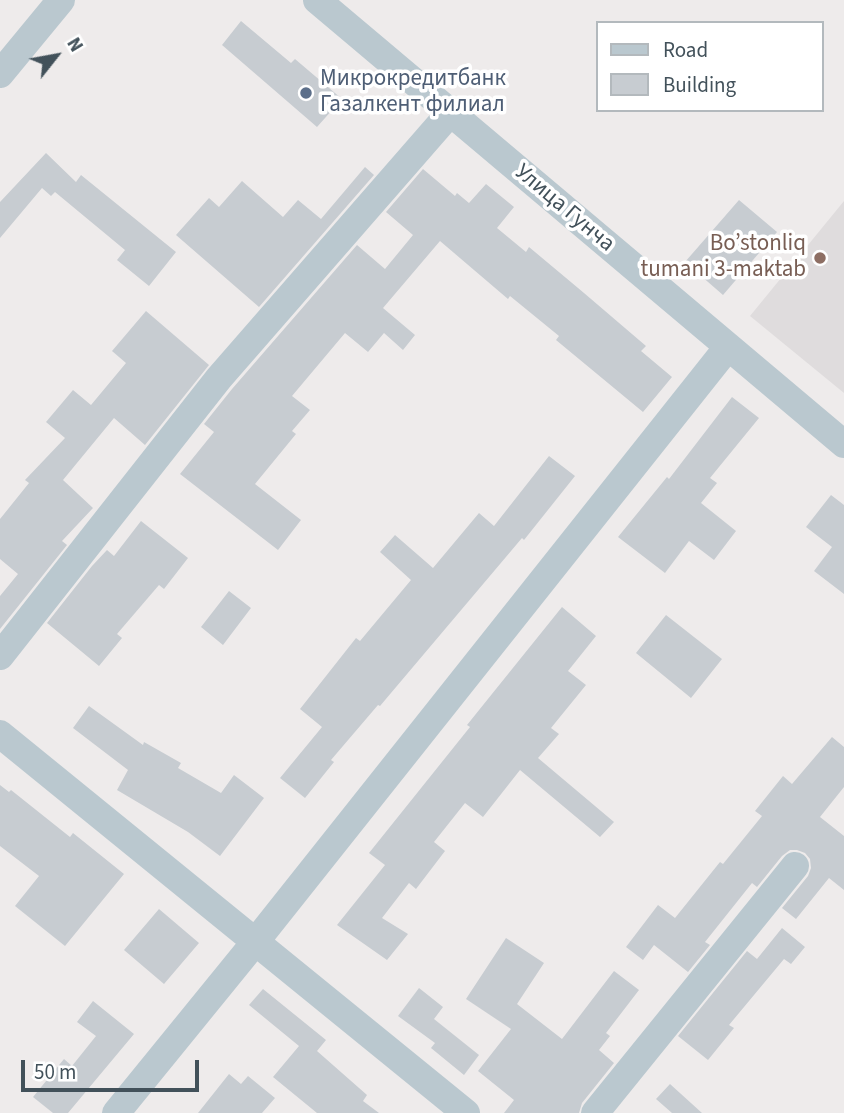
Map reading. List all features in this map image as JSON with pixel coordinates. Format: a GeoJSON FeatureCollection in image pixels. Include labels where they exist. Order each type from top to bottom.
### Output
{"type":"FeatureCollection","features":[{"type":"Feature","properties":{"kind":"street"},"geometry":{"type":"LineString","coordinates":[[0,75],[61,0]]}},
{"type":"Feature","properties":{"kind":"street","name":"Улица Гунча"},"geometry":{"type":"LineString","coordinates":[[317,0],[844,444]]}},
{"type":"Feature","properties":{"kind":"street"},"geometry":{"type":"LineString","coordinates":[[0,656],[219,378],[450,113]]}},
{"type":"Feature","properties":{"kind":"street"},"geometry":{"type":"LineString","coordinates":[[116,1113],[728,347]]}},
{"type":"Feature","properties":{"kind":"street"},"geometry":{"type":"LineString","coordinates":[[0,734],[467,1113]]}},
{"type":"Feature","properties":{"kind":"street"},"geometry":{"type":"LineString","coordinates":[[595,1113],[795,866]]}},
{"type":"Feature","properties":{"kind":"shaded area","name":"Bo’stonliq tumani 3-maktab"},"geometry":{"type":"Polygon","coordinates":[[[844,201],[844,393],[750,316],[844,201]]]}},
{"type":"Feature","properties":{"kind":"building"},"geometry":{"type":"Polygon","coordinates":[[[241,21],[291,63],[295,59],[342,99],[317,127],[222,45],[241,21]]]}},
{"type":"Feature","properties":{"kind":"building"},"geometry":{"type":"Polygon","coordinates":[[[46,153],[76,182],[81,175],[176,252],[149,286],[117,260],[125,250],[55,192],[51,196],[42,188],[0,238],[0,202],[46,153]]]}},
{"type":"Feature","properties":{"kind":"building"},"geometry":{"type":"Polygon","coordinates":[[[365,167],[374,175],[259,307],[176,235],[209,198],[219,207],[242,181],[283,217],[298,200],[321,219],[365,167]]]}},
{"type":"Feature","properties":{"kind":"building"},"geometry":{"type":"Polygon","coordinates":[[[423,169],[455,196],[457,193],[469,203],[486,184],[514,207],[497,228],[526,252],[529,247],[584,293],[646,346],[641,351],[672,377],[643,412],[556,340],[559,336],[510,296],[508,299],[440,241],[383,308],[415,335],[403,350],[384,333],[368,352],[345,333],[292,396],[310,410],[292,431],[296,434],[255,484],[301,520],[278,550],[180,474],[214,432],[204,424],[357,245],[385,269],[413,235],[386,212],[423,169]]]}},
{"type":"Feature","properties":{"kind":"building"},"geometry":{"type":"Polygon","coordinates":[[[739,200],[777,232],[723,295],[685,262],[739,200]]]}},
{"type":"Feature","properties":{"kind":"building"},"geometry":{"type":"Polygon","coordinates":[[[146,311],[209,365],[145,445],[114,418],[63,480],[93,508],[62,541],[67,545],[0,629],[0,596],[18,574],[0,559],[0,519],[29,483],[25,480],[65,438],[46,422],[73,390],[91,405],[126,363],[112,351],[146,311]]]}},
{"type":"Feature","properties":{"kind":"building"},"geometry":{"type":"Polygon","coordinates":[[[732,397],[759,418],[710,478],[717,483],[701,503],[736,531],[714,560],[689,541],[665,573],[618,537],[667,477],[669,479],[732,397]]]}},
{"type":"Feature","properties":{"kind":"building"},"geometry":{"type":"Polygon","coordinates":[[[549,456],[575,476],[524,540],[522,538],[331,760],[334,762],[305,798],[280,778],[322,727],[300,709],[356,638],[360,641],[411,580],[380,552],[395,535],[433,568],[479,513],[494,526],[549,456]]]}},
{"type":"Feature","properties":{"kind":"building"},"geometry":{"type":"Polygon","coordinates":[[[831,495],[844,505],[844,594],[814,571],[832,547],[806,527],[831,495]]]}},
{"type":"Feature","properties":{"kind":"building"},"geometry":{"type":"Polygon","coordinates":[[[141,521],[188,558],[164,589],[159,585],[117,634],[122,638],[99,666],[47,623],[92,566],[107,550],[114,556],[141,521]]]}},
{"type":"Feature","properties":{"kind":"building"},"geometry":{"type":"Polygon","coordinates":[[[229,591],[251,608],[223,645],[201,627],[229,591]]]}},
{"type":"Feature","properties":{"kind":"building"},"geometry":{"type":"Polygon","coordinates":[[[562,607],[596,636],[568,671],[586,685],[551,728],[559,734],[538,758],[614,822],[600,837],[520,770],[483,817],[465,803],[434,842],[445,851],[416,889],[409,883],[382,918],[408,934],[387,960],[337,925],[385,865],[369,853],[562,607]]]}},
{"type":"Feature","properties":{"kind":"building"},"geometry":{"type":"Polygon","coordinates":[[[666,615],[722,659],[691,698],[636,653],[666,615]]]}},
{"type":"Feature","properties":{"kind":"building"},"geometry":{"type":"Polygon","coordinates":[[[89,706],[143,745],[144,742],[181,763],[178,768],[221,793],[234,775],[264,798],[220,856],[188,832],[117,790],[128,770],[73,728],[89,706]]]}},
{"type":"Feature","properties":{"kind":"building"},"geometry":{"type":"Polygon","coordinates":[[[832,737],[844,747],[844,787],[820,817],[844,836],[844,890],[829,878],[796,919],[782,908],[808,876],[811,868],[810,859],[805,853],[790,850],[757,887],[752,883],[705,942],[710,945],[688,972],[654,945],[643,960],[626,947],[658,905],[675,918],[720,862],[723,864],[762,816],[755,811],[783,776],[792,784],[832,737]]]}},
{"type":"Feature","properties":{"kind":"building"},"geometry":{"type":"Polygon","coordinates":[[[0,785],[9,792],[11,790],[70,837],[73,833],[124,874],[65,946],[15,906],[39,876],[0,846],[0,785]]]}},
{"type":"Feature","properties":{"kind":"building"},"geometry":{"type":"Polygon","coordinates":[[[159,909],[199,943],[164,984],[124,950],[159,909]]]}},
{"type":"Feature","properties":{"kind":"building"},"geometry":{"type":"Polygon","coordinates":[[[782,928],[805,947],[791,964],[784,959],[729,1025],[734,1028],[708,1060],[678,1036],[747,951],[757,959],[782,928]]]}},
{"type":"Feature","properties":{"kind":"building"},"geometry":{"type":"Polygon","coordinates":[[[506,938],[544,963],[517,1004],[562,1039],[614,971],[639,990],[606,1033],[610,1036],[599,1050],[614,1063],[582,1103],[579,1113],[504,1113],[514,1100],[478,1071],[511,1029],[466,999],[506,938]]]}},
{"type":"Feature","properties":{"kind":"building"},"geometry":{"type":"Polygon","coordinates":[[[419,988],[443,1007],[434,1019],[479,1055],[464,1075],[431,1048],[435,1043],[398,1016],[419,988]]]}},
{"type":"Feature","properties":{"kind":"building"},"geometry":{"type":"Polygon","coordinates":[[[263,989],[326,1040],[317,1051],[367,1095],[363,1101],[379,1113],[317,1113],[273,1077],[299,1046],[249,1005],[263,989]]]}},
{"type":"Feature","properties":{"kind":"building"},"geometry":{"type":"Polygon","coordinates":[[[93,1001],[134,1034],[68,1113],[53,1113],[33,1097],[64,1059],[72,1066],[96,1036],[77,1022],[93,1001]]]}},
{"type":"Feature","properties":{"kind":"building"},"geometry":{"type":"Polygon","coordinates":[[[229,1074],[241,1084],[248,1076],[275,1098],[262,1113],[198,1113],[229,1074]]]}},
{"type":"Feature","properties":{"kind":"building"},"geometry":{"type":"Polygon","coordinates":[[[670,1084],[702,1113],[672,1113],[656,1099],[670,1084]]]}},
{"type":"Feature","properties":{"kind":"place","name":"Микрокредитбанк Газалкент филиал"},"geometry":{"type":"Point","coordinates":[306,93]}},
{"type":"Feature","properties":{"kind":"place","name":"Bo’stonliq tumani 3-maktab"},"geometry":{"type":"Point","coordinates":[820,258]}}]}
